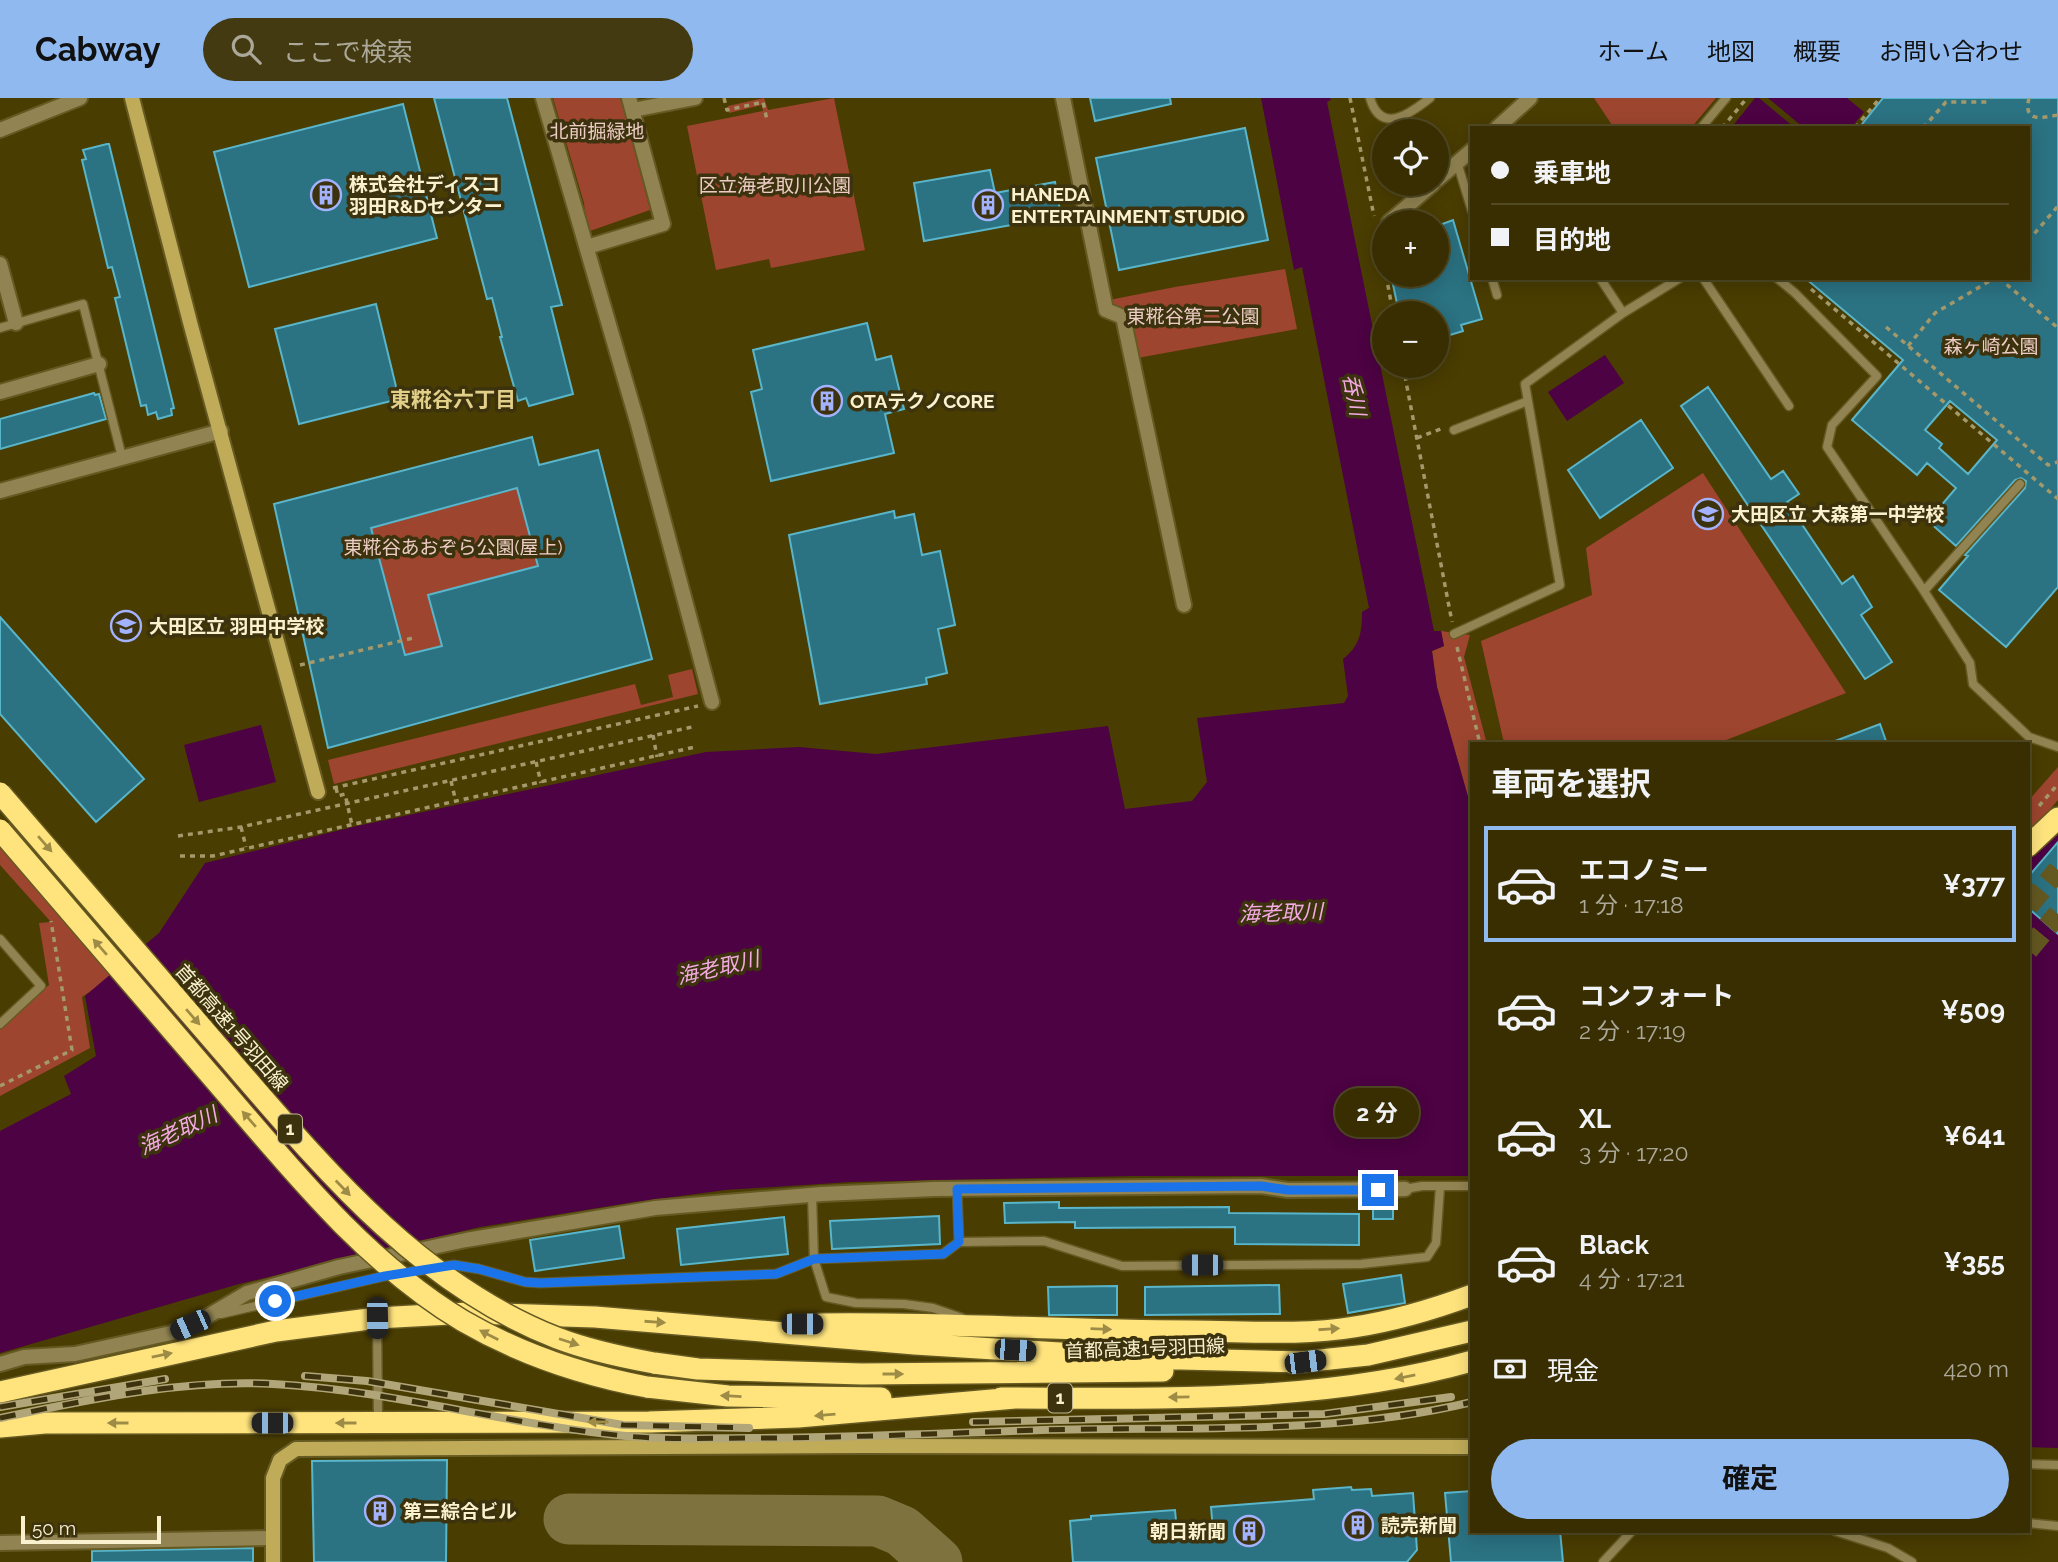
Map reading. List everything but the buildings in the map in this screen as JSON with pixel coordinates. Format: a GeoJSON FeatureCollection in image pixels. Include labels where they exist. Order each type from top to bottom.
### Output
{"type":"FeatureCollection","features":[{"type":"Feature","properties":{"kind":"highway","name":"首都高速1号羽田線"},"geometry":{"type":"LineString","coordinates":[[0,793],[310,1152],[377,1222],[449,1281],[498,1310],[558,1338],[590,1349],[654,1363],[698,1368],[848,1374],[994,1374],[1206,1370],[1305,1362],[1368,1354],[1470,1331]]}},
{"type":"Feature","properties":{"kind":"highway"},"geometry":{"type":"LineString","coordinates":[[2030,844],[2058,818]]}},
{"type":"Feature","properties":{"kind":"highway","name":"1"},"geometry":{"type":"LineString","coordinates":[[0,830],[290,1167],[385,1263],[444,1308],[506,1343],[553,1363],[646,1387],[728,1396],[1015,1398],[1305,1392],[1370,1383],[1470,1362]]}},
{"type":"Feature","properties":{"kind":"highway"},"geometry":{"type":"LineString","coordinates":[[702,1325],[902,1323],[1250,1331],[1353,1327],[1470,1297]]}},
{"type":"Feature","properties":{"kind":"highway"},"geometry":{"type":"LineString","coordinates":[[0,1392],[276,1331],[377,1318],[468,1313],[533,1314],[702,1325],[915,1344],[1074,1354],[1305,1362]]}},
{"type":"Feature","properties":{"kind":"highway"},"geometry":{"type":"LineString","coordinates":[[0,1427],[45,1423],[649,1422],[784,1418],[1015,1398]]}},
{"type":"Feature","properties":{"kind":"street"},"geometry":{"type":"LineString","coordinates":[[0,130],[80,98]]}},
{"type":"Feature","properties":{"kind":"street"},"geometry":{"type":"LineString","coordinates":[[132,98],[176,272],[318,792]]}},
{"type":"Feature","properties":{"kind":"street"},"geometry":{"type":"LineString","coordinates":[[543,98],[561,166],[594,245],[637,421],[712,702]]}},
{"type":"Feature","properties":{"kind":"street"},"geometry":{"type":"LineString","coordinates":[[594,245],[663,224],[631,104],[695,98]]}},
{"type":"Feature","properties":{"kind":"street"},"geometry":{"type":"LineString","coordinates":[[1063,98],[1106,310],[1123,317],[1184,605]]}},
{"type":"Feature","properties":{"kind":"street"},"geometry":{"type":"LineString","coordinates":[[1500,126],[1530,98]]}},
{"type":"Feature","properties":{"kind":"street"},"geometry":{"type":"LineString","coordinates":[[1449,169],[1470,152]]}},
{"type":"Feature","properties":{"kind":"street"},"geometry":{"type":"LineString","coordinates":[[1403,210],[1419,196]]}},
{"type":"Feature","properties":{"kind":"street"},"geometry":{"type":"LineString","coordinates":[[0,264],[16,323]]}},
{"type":"Feature","properties":{"kind":"street"},"geometry":{"type":"LineString","coordinates":[[0,392],[99,365]]}},
{"type":"Feature","properties":{"kind":"street"},"geometry":{"type":"LineString","coordinates":[[0,491],[221,431]]}},
{"type":"Feature","properties":{"kind":"street"},"geometry":{"type":"LineString","coordinates":[[0,1364],[24,1357],[75,1354],[171,1333],[208,1317],[247,1293],[339,1267],[466,1240],[655,1208],[812,1195],[957,1189],[1261,1186],[1288,1190],[1405,1189]]}},
{"type":"Feature","properties":{"kind":"street"},"geometry":{"type":"LineString","coordinates":[[273,1562],[273,1478],[280,1460],[296,1448],[1470,1447]]}},
{"type":"Feature","properties":{"kind":"street"},"geometry":{"type":"LineString","coordinates":[[0,1543],[273,1538]]}},
{"type":"Feature","properties":{"kind":"lane"},"geometry":{"type":"LineString","coordinates":[[1370,98],[1375,110],[1386,117],[1396,119],[1407,116],[1430,98]]}},
{"type":"Feature","properties":{"kind":"lane"},"geometry":{"type":"LineString","coordinates":[[1703,126],[1726,98]]}},
{"type":"Feature","properties":{"kind":"lane"},"geometry":{"type":"LineString","coordinates":[[1457,162],[1470,204]]}},
{"type":"Feature","properties":{"kind":"lane"},"geometry":{"type":"LineString","coordinates":[[1493,280],[1497,295]]}},
{"type":"Feature","properties":{"kind":"lane"},"geometry":{"type":"LineString","coordinates":[[1601,280],[1623,313]]}},
{"type":"Feature","properties":{"kind":"lane"},"geometry":{"type":"LineString","coordinates":[[1454,634],[1560,585],[1525,384],[1623,313],[1677,280]]}},
{"type":"Feature","properties":{"kind":"lane"},"geometry":{"type":"LineString","coordinates":[[1704,280],[1789,406]]}},
{"type":"Feature","properties":{"kind":"lane"},"geometry":{"type":"LineString","coordinates":[[1780,280],[1796,293],[1877,376],[1832,425],[1827,447],[1970,663],[1973,684],[2029,737],[2058,747]]}},
{"type":"Feature","properties":{"kind":"lane"},"geometry":{"type":"LineString","coordinates":[[0,328],[83,304],[122,457]]}},
{"type":"Feature","properties":{"kind":"lane"},"geometry":{"type":"LineString","coordinates":[[1454,430],[1528,401]]}},
{"type":"Feature","properties":{"kind":"lane"},"geometry":{"type":"LineString","coordinates":[[1924,590],[2020,484]]}},
{"type":"Feature","properties":{"kind":"lane"},"geometry":{"type":"LineString","coordinates":[[0,939],[41,986],[0,1024]]}},
{"type":"Feature","properties":{"kind":"lane"},"geometry":{"type":"LineString","coordinates":[[1405,1189],[1470,1186]]}},
{"type":"Feature","properties":{"kind":"lane"},"geometry":{"type":"LineString","coordinates":[[208,1317],[385,1276],[454,1265],[540,1283],[776,1274],[814,1259],[943,1254],[959,1242],[1044,1241],[1122,1266],[1361,1264],[1391,1261],[1427,1257],[1436,1243],[1440,1187]]}},
{"type":"Feature","properties":{"kind":"lane"},"geometry":{"type":"LineString","coordinates":[[957,1189],[959,1242]]}},
{"type":"Feature","properties":{"kind":"lane"},"geometry":{"type":"LineString","coordinates":[[812,1195],[814,1259],[826,1297],[856,1303],[904,1304],[933,1308],[984,1325]]}},
{"type":"Feature","properties":{"kind":"lane"},"geometry":{"type":"LineString","coordinates":[[377,1318],[378,1422]]}},
{"type":"Feature","properties":{"kind":"lane"},"geometry":{"type":"LineString","coordinates":[[2030,1464],[2058,1465]]}},
{"type":"Feature","properties":{"kind":"lane"},"geometry":{"type":"LineString","coordinates":[[2030,1523],[2058,1526]]}},
{"type":"Feature","properties":{"kind":"lane"},"geometry":{"type":"LineString","coordinates":[[1603,1562],[1630,1533]]}},
{"type":"Feature","properties":{"kind":"lane"},"geometry":{"type":"LineString","coordinates":[[1841,1533],[1888,1548],[1912,1562]]}},
{"type":"Feature","properties":{"kind":"path"},"geometry":{"type":"LineString","coordinates":[[724,98],[727,110],[763,102],[767,120]]}},
{"type":"Feature","properties":{"kind":"path"},"geometry":{"type":"LineString","coordinates":[[1350,98],[1377,210]]}},
{"type":"Feature","properties":{"kind":"path"},"geometry":{"type":"LineString","coordinates":[[1724,126],[1747,98]]}},
{"type":"Feature","properties":{"kind":"path"},"geometry":{"type":"LineString","coordinates":[[1857,126],[1880,98]]}},
{"type":"Feature","properties":{"kind":"path"},"geometry":{"type":"LineString","coordinates":[[1924,126],[1944,100],[1987,102],[1990,98]]}},
{"type":"Feature","properties":{"kind":"path"},"geometry":{"type":"LineString","coordinates":[[2029,98],[2028,113],[2033,117],[2058,115]]}},
{"type":"Feature","properties":{"kind":"path"},"geometry":{"type":"LineString","coordinates":[[2030,239],[2058,206]]}},
{"type":"Feature","properties":{"kind":"path"},"geometry":{"type":"LineString","coordinates":[[1908,346],[1935,313],[1993,280]]}},
{"type":"Feature","properties":{"kind":"path"},"geometry":{"type":"LineString","coordinates":[[1999,280],[2058,328]]}},
{"type":"Feature","properties":{"kind":"path"},"geometry":{"type":"LineString","coordinates":[[1810,287],[2058,499]]}},
{"type":"Feature","properties":{"kind":"path"},"geometry":{"type":"LineString","coordinates":[[1886,327],[2048,465],[2058,462]]}},
{"type":"Feature","properties":{"kind":"path"},"geometry":{"type":"LineString","coordinates":[[1405,378],[1454,634],[1480,742]]}},
{"type":"Feature","properties":{"kind":"path"},"geometry":{"type":"LineString","coordinates":[[1417,439],[1447,426],[1454,430]]}},
{"type":"Feature","properties":{"kind":"path"},"geometry":{"type":"LineString","coordinates":[[304,664],[413,638]]}},
{"type":"Feature","properties":{"kind":"path"},"geometry":{"type":"LineString","coordinates":[[318,792],[712,702]]}},
{"type":"Feature","properties":{"kind":"path"},"geometry":{"type":"LineString","coordinates":[[178,836],[241,827],[347,805],[692,727]]}},
{"type":"Feature","properties":{"kind":"path"},"geometry":{"type":"LineString","coordinates":[[653,735],[657,757]]}},
{"type":"Feature","properties":{"kind":"path"},"geometry":{"type":"LineString","coordinates":[[180,856],[214,856],[695,747]]}},
{"type":"Feature","properties":{"kind":"path"},"geometry":{"type":"LineString","coordinates":[[536,762],[541,783]]}},
{"type":"Feature","properties":{"kind":"path"},"geometry":{"type":"LineString","coordinates":[[452,781],[456,802]]}},
{"type":"Feature","properties":{"kind":"path"},"geometry":{"type":"LineString","coordinates":[[2036,810],[2058,784]]}},
{"type":"Feature","properties":{"kind":"path"},"geometry":{"type":"LineString","coordinates":[[336,788],[338,796],[345,794],[352,825]]}},
{"type":"Feature","properties":{"kind":"path"},"geometry":{"type":"LineString","coordinates":[[241,827],[246,847]]}},
{"type":"Feature","properties":{"kind":"green space","name":"北前掘緑地"},"geometry":{"type":"Polygon","coordinates":[[[553,98],[621,98],[650,210],[587,232],[584,203],[553,98]]]}},
{"type":"Feature","properties":{"kind":"green space","name":"区立海老取川公園"},"geometry":{"type":"Polygon","coordinates":[[[764,98],[768,110],[834,98],[865,250],[771,268],[769,259],[716,270],[687,126],[763,111],[762,105],[729,113],[728,106],[764,98]]]}},
{"type":"Feature","properties":{"kind":"green space"},"geometry":{"type":"Polygon","coordinates":[[[1594,98],[1716,98],[1693,126],[1613,126],[1594,98]]]}},
{"type":"Feature","properties":{"kind":"green space","name":"東糀谷第二公園"},"geometry":{"type":"Polygon","coordinates":[[[1285,269],[1297,329],[1132,359],[1123,318],[1104,301],[1175,287],[1285,269]]]}},
{"type":"Feature","properties":{"kind":"green space"},"geometry":{"type":"Polygon","coordinates":[[[1703,473],[1846,693],[1721,742],[1506,742],[1503,739],[1481,641],[1592,595],[1586,548],[1703,473]]]}},
{"type":"Feature","properties":{"kind":"green space","name":"東糀谷あおぞら公園(屋上)"},"geometry":{"type":"Polygon","coordinates":[[[517,488],[538,566],[429,595],[442,646],[405,655],[371,528],[517,488]]]}},
{"type":"Feature","properties":{"kind":"green space"},"geometry":{"type":"Polygon","coordinates":[[[1441,631],[1470,635],[1464,657],[1486,742],[1470,742],[1470,804],[1437,687],[1432,651],[1444,646],[1441,631]]]}},
{"type":"Feature","properties":{"kind":"green space"},"geometry":{"type":"Polygon","coordinates":[[[692,669],[698,694],[334,784],[328,760],[635,684],[641,705],[673,697],[668,675],[692,669]]]}},
{"type":"Feature","properties":{"kind":"green space"},"geometry":{"type":"Polygon","coordinates":[[[2058,767],[2058,800],[2030,833],[2030,799],[2058,767]]]}},
{"type":"Feature","properties":{"kind":"green space"},"geometry":{"type":"Polygon","coordinates":[[[0,834],[122,970],[82,997],[90,1048],[0,1096],[0,1022],[49,985],[39,923],[51,922],[0,865],[0,834]]]}},
{"type":"Feature","properties":{"kind":"water"},"geometry":{"type":"Polygon","coordinates":[[[1261,98],[1331,100],[1327,102],[1372,324],[1372,378],[1383,378],[1434,631],[1441,631],[1444,646],[1432,651],[1437,687],[1470,804],[1470,1176],[1133,1176],[850,1182],[726,1190],[480,1227],[239,1284],[0,1353],[0,1131],[71,1094],[64,1076],[96,1056],[85,996],[159,933],[205,863],[357,826],[706,752],[799,747],[876,754],[1108,726],[1125,809],[1192,801],[1207,782],[1197,718],[1344,703],[1348,696],[1343,659],[1356,644],[1362,612],[1369,608],[1302,267],[1294,270],[1261,98]]]}},
{"type":"Feature","properties":{"kind":"water"},"geometry":{"type":"Polygon","coordinates":[[[1755,98],[1759,98],[1793,126],[1733,126],[1755,98]]]}},
{"type":"Feature","properties":{"kind":"water"},"geometry":{"type":"Polygon","coordinates":[[[1768,98],[1847,98],[1864,112],[1853,126],[1802,126],[1768,98]]]}},
{"type":"Feature","properties":{"kind":"water"},"geometry":{"type":"Polygon","coordinates":[[[1605,355],[1624,383],[1567,421],[1548,392],[1605,355]]]}},
{"type":"Feature","properties":{"kind":"water"},"geometry":{"type":"Polygon","coordinates":[[[261,725],[276,782],[199,802],[184,745],[261,725]]]}},
{"type":"Feature","properties":{"kind":"water"},"geometry":{"type":"Polygon","coordinates":[[[2058,831],[2058,1448],[2030,1447],[2030,858],[2058,831]]]}},
{"type":"Feature","properties":{"kind":"taxiway"},"geometry":{"type":"LineString","coordinates":[[569,1519],[878,1521],[902,1531],[937,1562]]}},
{"type":"Feature","properties":{"kind":"tunnel"},"geometry":{"type":"LineString","coordinates":[[2030,904],[2058,870]]}},
{"type":"Feature","properties":{"kind":"tunnel"},"geometry":{"type":"LineString","coordinates":[[2030,948],[2058,914]]}},
{"type":"Feature","properties":{"kind":"railway"},"geometry":{"type":"LineString","coordinates":[[305,1376],[367,1381],[623,1425],[749,1428]]}},
{"type":"Feature","properties":{"kind":"railway"},"geometry":{"type":"LineString","coordinates":[[0,1407],[165,1379]]}},
{"type":"Feature","properties":{"kind":"railway"},"geometry":{"type":"LineString","coordinates":[[0,1418],[135,1392],[239,1383],[362,1393],[582,1431],[673,1438],[1312,1425],[1419,1413],[1470,1402]]}},
{"type":"Feature","properties":{"kind":"railway"},"geometry":{"type":"LineString","coordinates":[[973,1422],[1324,1414],[1451,1397]]}},
{"type":"Feature","properties":{"kind":"place","name":"株式会社ディスコ 羽田R&Dセンター"},"geometry":{"type":"Point","coordinates":[326,195]}},
{"type":"Feature","properties":{"kind":"place","name":"HANEDA ENTERTAINMENT STUDIO"},"geometry":{"type":"Point","coordinates":[988,205]}},
{"type":"Feature","properties":{"kind":"place","name":"OTAテクノCORE"},"geometry":{"type":"Point","coordinates":[827,401]}},
{"type":"Feature","properties":{"kind":"place","name":"大田区立 大森第一中学校"},"geometry":{"type":"Point","coordinates":[1708,514]}},
{"type":"Feature","properties":{"kind":"place","name":"大田区立 羽田中学校"},"geometry":{"type":"Point","coordinates":[126,626]}},
{"type":"Feature","properties":{"kind":"place","name":"第三綜合ビル"},"geometry":{"type":"Point","coordinates":[380,1511]}},
{"type":"Feature","properties":{"kind":"place","name":"読売新聞"},"geometry":{"type":"Point","coordinates":[1358,1525]}},
{"type":"Feature","properties":{"kind":"place","name":"朝日新聞"},"geometry":{"type":"Point","coordinates":[1249,1531]}},
{"type":"Feature","properties":{"kind":"district","name":"東糀谷六丁目"},"geometry":{"type":"Point","coordinates":[453,400]}},
{"type":"Feature","properties":{"kind":"route"},"geometry":{"type":"LineString","coordinates":[[275,1301],[385,1276],[454,1265],[540,1283],[776,1274],[814,1259],[943,1254],[959,1242],[957,1189],[1261,1186],[1288,1190],[1378,1190]]}},
{"type":"Feature","properties":{"kind":"park label","name":"森ヶ崎公園"},"geometry":{"type":"Point","coordinates":[1991,346]}},
{"type":"Feature","properties":{"kind":"water label","name":"呑川"},"geometry":{"type":"Point","coordinates":[1354,395]}},
{"type":"Feature","properties":{"kind":"water label","name":"海老取川"},"geometry":{"type":"Point","coordinates":[1281,913]}},
{"type":"Feature","properties":{"kind":"water label","name":"海老取川"},"geometry":{"type":"Point","coordinates":[718,968]}},
{"type":"Feature","properties":{"kind":"water label","name":"海老取川"},"geometry":{"type":"Point","coordinates":[178,1131]}}]}
